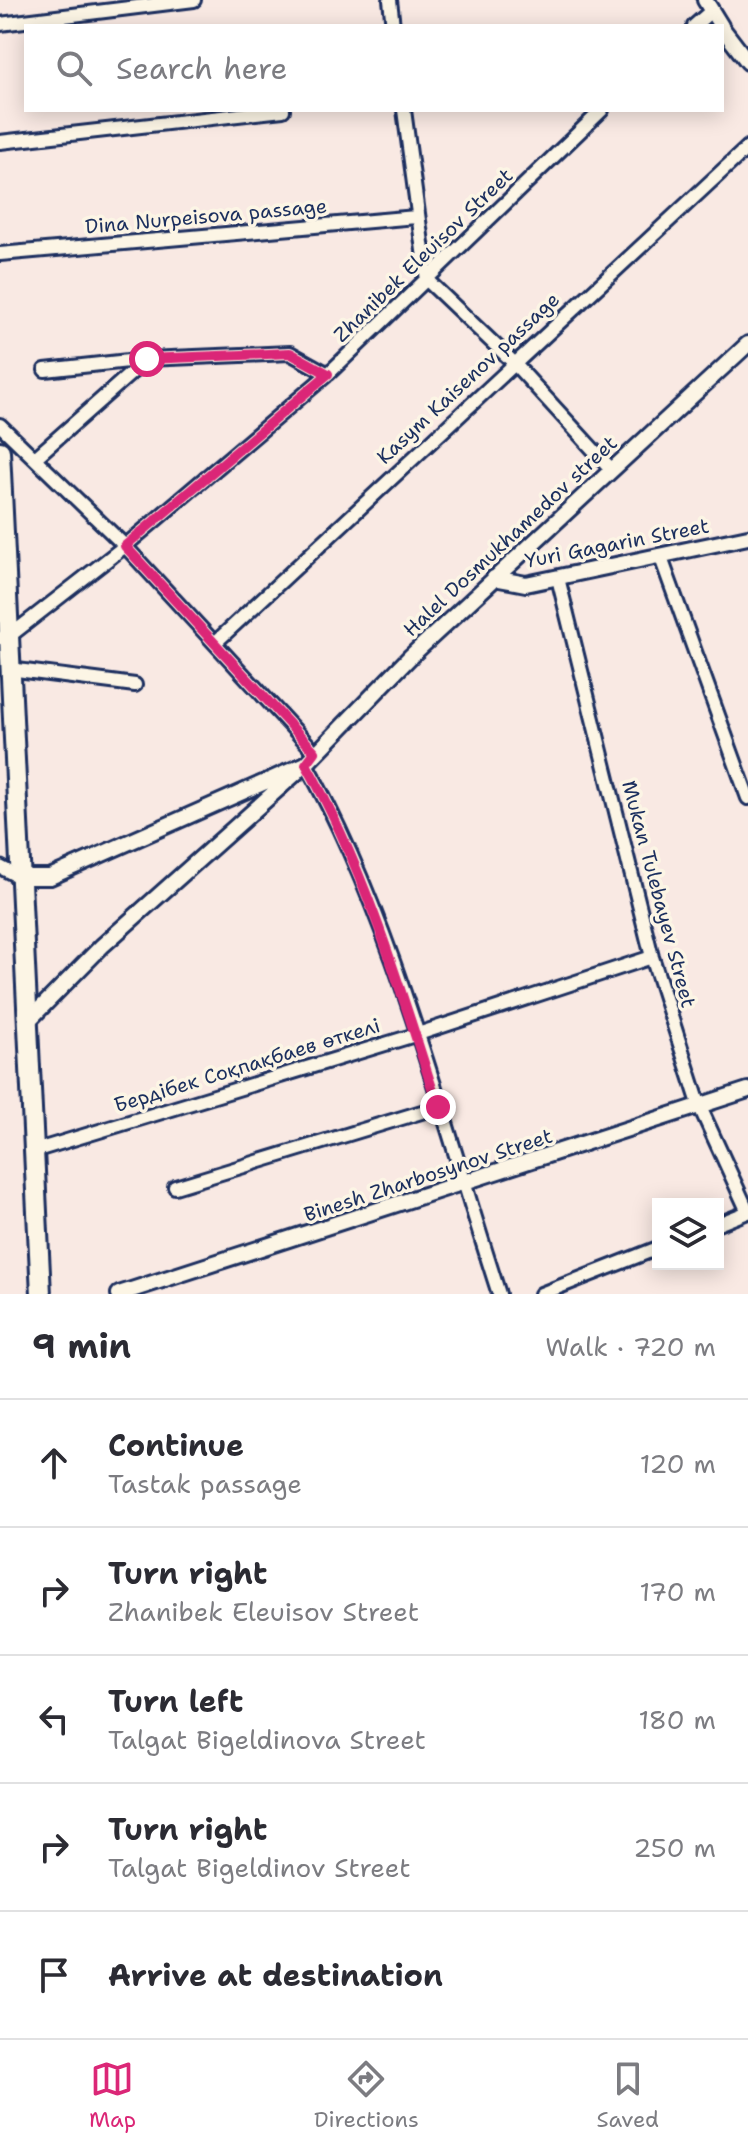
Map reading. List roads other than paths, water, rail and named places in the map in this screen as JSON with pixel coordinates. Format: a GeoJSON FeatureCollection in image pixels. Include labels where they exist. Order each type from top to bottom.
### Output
{"type":"FeatureCollection","features":[{"type":"Feature","properties":{"kind":"main road"},"geometry":{"type":"LineString","coordinates":[[0,454],[3,638],[9,669],[19,877],[30,1019],[41,1294]]}},
{"type":"Feature","properties":{"kind":"street"},"geometry":{"type":"LineString","coordinates":[[0,24],[194,0]]}},
{"type":"Feature","properties":{"kind":"street"},"geometry":{"type":"LineString","coordinates":[[390,0],[393,24]]}},
{"type":"Feature","properties":{"kind":"street"},"geometry":{"type":"LineString","coordinates":[[695,24],[707,6],[719,24]]}},
{"type":"Feature","properties":{"kind":"street"},"geometry":{"type":"LineString","coordinates":[[724,31],[748,62]]}},
{"type":"Feature","properties":{"kind":"street"},"geometry":{"type":"LineString","coordinates":[[0,142],[265,112]]}},
{"type":"Feature","properties":{"kind":"street"},"geometry":{"type":"LineString","coordinates":[[404,112],[416,217],[427,280],[513,362],[611,469]]}},
{"type":"Feature","properties":{"kind":"street","name":"Zhanibek Eleuisov Street"},"geometry":{"type":"LineString","coordinates":[[3,638],[125,546],[328,374],[600,112]]}},
{"type":"Feature","properties":{"kind":"street","name":"Kasym Kaisenov passage"},"geometry":{"type":"LineString","coordinates":[[217,641],[513,362],[748,147]]}},
{"type":"Feature","properties":{"kind":"street","name":"Dina Nurpeisova passage"},"geometry":{"type":"LineString","coordinates":[[0,254],[416,217]]}},
{"type":"Feature","properties":{"kind":"street","name":"Halel Dosmukhamedov street"},"geometry":{"type":"LineString","coordinates":[[30,1019],[102,946],[311,758],[494,578],[748,344]]}},
{"type":"Feature","properties":{"kind":"street"},"geometry":{"type":"LineString","coordinates":[[45,370],[147,359],[290,353],[328,374]]}},
{"type":"Feature","properties":{"kind":"street"},"geometry":{"type":"LineString","coordinates":[[35,458],[147,359]]}},
{"type":"Feature","properties":{"kind":"street"},"geometry":{"type":"LineString","coordinates":[[0,425],[125,546],[217,641],[311,758],[339,822],[415,1035],[499,1294]]}},
{"type":"Feature","properties":{"kind":"street","name":"Yuri Gagarin Street"},"geometry":{"type":"LineString","coordinates":[[494,578],[526,584],[748,537]]}},
{"type":"Feature","properties":{"kind":"street"},"geometry":{"type":"LineString","coordinates":[[660,555],[748,798]]}},
{"type":"Feature","properties":{"kind":"street","name":"Mukan Tulebayev Street"},"geometry":{"type":"LineString","coordinates":[[558,578],[652,957],[700,1107],[748,1212]]}},
{"type":"Feature","properties":{"kind":"street"},"geometry":{"type":"LineString","coordinates":[[9,669],[135,685]]}},
{"type":"Feature","properties":{"kind":"street","name":"Halel Dosmukhamedov street"},"geometry":{"type":"LineString","coordinates":[[19,877],[50,877],[311,758]]}},
{"type":"Feature","properties":{"kind":"street"},"geometry":{"type":"LineString","coordinates":[[0,867],[19,877]]}},
{"type":"Feature","properties":{"kind":"street","name":"Бердібек Соқпақбаев өткелі"},"geometry":{"type":"LineString","coordinates":[[37,1150],[415,1035],[652,957]]}},
{"type":"Feature","properties":{"kind":"street","name":"Binesh Zharbosynov Street"},"geometry":{"type":"LineString","coordinates":[[119,1294],[463,1185],[748,1090]]}},
{"type":"Feature","properties":{"kind":"street"},"geometry":{"type":"LineString","coordinates":[[175,1187],[438,1107]]}},
{"type":"Feature","properties":{"kind":"street"},"geometry":{"type":"LineString","coordinates":[[724,1222],[748,1212]]}},
{"type":"Feature","properties":{"kind":"street"},"geometry":{"type":"LineString","coordinates":[[541,1294],[652,1250]]}}]}
